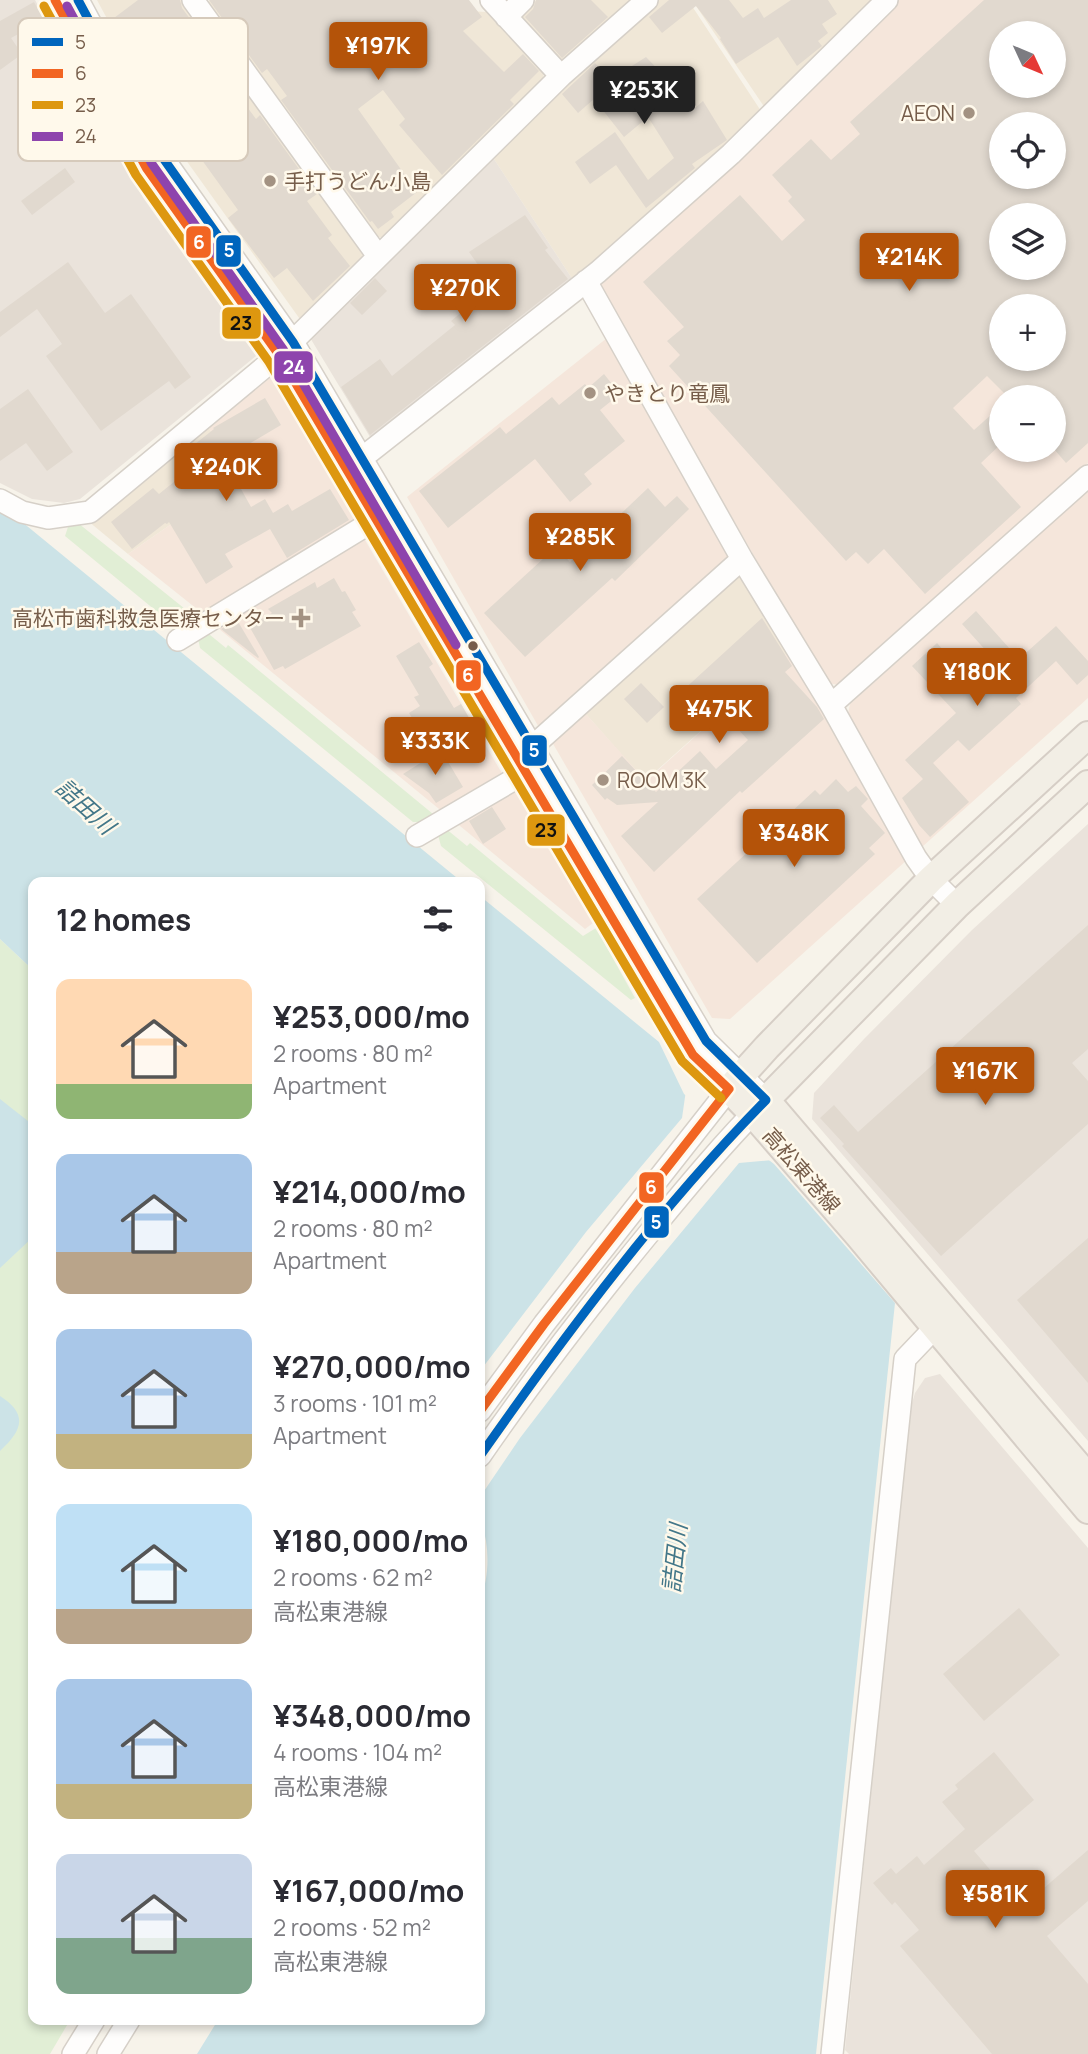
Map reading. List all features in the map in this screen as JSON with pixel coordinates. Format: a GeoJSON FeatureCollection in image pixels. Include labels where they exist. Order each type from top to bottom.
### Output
{"type":"FeatureCollection","features":[{"type":"Feature","properties":{"kind":"main road"},"geometry":{"type":"LineString","coordinates":[[730,1090],[811,1000],[931,879],[1088,735]]}},
{"type":"Feature","properties":{"kind":"main road","name":"高松東港線"},"geometry":{"type":"LineString","coordinates":[[754,1113],[957,905],[1088,784]]}},
{"type":"Feature","properties":{"kind":"main road","name":"高松東港線"},"geometry":{"type":"LineString","coordinates":[[730,1090],[1088,1477]]}},
{"type":"Feature","properties":{"kind":"main road","name":"高松東港線"},"geometry":{"type":"LineString","coordinates":[[942,1321],[1088,1510]]}},
{"type":"Feature","properties":{"kind":"street"},"geometry":{"type":"LineString","coordinates":[[193,0],[206,18]]}},
{"type":"Feature","properties":{"kind":"street"},"geometry":{"type":"LineString","coordinates":[[491,0],[561,76]]}},
{"type":"Feature","properties":{"kind":"street"},"geometry":{"type":"LineString","coordinates":[[506,17],[523,0]]}},
{"type":"Feature","properties":{"kind":"street"},"geometry":{"type":"LineString","coordinates":[[0,500],[22,512],[48,518],[90,512],[286,349],[561,76],[647,0]]}},
{"type":"Feature","properties":{"kind":"street"},"geometry":{"type":"LineString","coordinates":[[362,458],[586,281],[731,154],[887,0]]}},
{"type":"Feature","properties":{"kind":"street"},"geometry":{"type":"LineString","coordinates":[[248,76],[378,256]]}},
{"type":"Feature","properties":{"kind":"street"},"geometry":{"type":"LineString","coordinates":[[143,161],[286,349],[362,458],[384,514]]}},
{"type":"Feature","properties":{"kind":"street"},"geometry":{"type":"LineString","coordinates":[[586,281],[742,559],[831,705],[916,858],[931,879],[957,905]]}},
{"type":"Feature","properties":{"kind":"street"},"geometry":{"type":"LineString","coordinates":[[286,349],[533,761],[706,1041],[730,1090],[544,1324],[485,1404]]}},
{"type":"Feature","properties":{"kind":"street"},"geometry":{"type":"LineString","coordinates":[[831,705],[1088,476]]}},
{"type":"Feature","properties":{"kind":"street"},"geometry":{"type":"LineString","coordinates":[[178,640],[384,514]]}},
{"type":"Feature","properties":{"kind":"street"},"geometry":{"type":"LineString","coordinates":[[417,836],[533,761],[742,559]]}},
{"type":"Feature","properties":{"kind":"street"},"geometry":{"type":"LineString","coordinates":[[485,1449],[619,1270],[720,1148],[754,1113]]}},
{"type":"Feature","properties":{"kind":"street"},"geometry":{"type":"LineString","coordinates":[[834,2052],[905,1359],[942,1321]]}},
{"type":"Feature","properties":{"kind":"street"},"geometry":{"type":"LineString","coordinates":[[73,2054],[91,2025]]}},
{"type":"Feature","properties":{"kind":"street"},"geometry":{"type":"LineString","coordinates":[[108,2054],[125,2025]]}},
{"type":"Feature","properties":{"kind":"shaded area"},"geometry":{"type":"Polygon","coordinates":[[[0,0],[35,0],[45,18],[18,18],[18,161],[123,161],[144,199],[256,356],[80,499],[64,503],[32,499],[0,483],[0,0]]]}},
{"type":"Feature","properties":{"kind":"shaded area"},"geometry":{"type":"Polygon","coordinates":[[[97,0],[184,0],[197,18],[107,18],[97,0]]]}},
{"type":"Feature","properties":{"kind":"shaded area"},"geometry":{"type":"Polygon","coordinates":[[[210,0],[488,12],[544,71],[543,80],[387,239],[372,235],[248,62],[248,18],[217,18],[206,3],[210,0]]]}},
{"type":"Feature","properties":{"kind":"shaded area"},"geometry":{"type":"Polygon","coordinates":[[[536,0],[637,0],[564,66],[518,19],[536,0]]]}},
{"type":"Feature","properties":{"kind":"shaded area"},"geometry":{"type":"Polygon","coordinates":[[[658,0],[688,0],[761,111],[709,162],[573,280],[492,156],[552,94],[658,0]]]}},
{"type":"Feature","properties":{"kind":"shaded area"},"geometry":{"type":"Polygon","coordinates":[[[692,0],[874,0],[765,108],[692,0]]]}},
{"type":"Feature","properties":{"kind":"shaded area"},"geometry":{"type":"Polygon","coordinates":[[[895,0],[1088,0],[1088,463],[839,685],[827,683],[596,281],[895,0]]]}},
{"type":"Feature","properties":{"kind":"shaded area"},"geometry":{"type":"Polygon","coordinates":[[[248,89],[362,248],[363,260],[302,322],[187,161],[248,161],[248,89]]]}},
{"type":"Feature","properties":{"kind":"shaded area"},"geometry":{"type":"Polygon","coordinates":[[[492,156],[573,280],[373,442],[309,336],[492,156]]]}},
{"type":"Feature","properties":{"kind":"shaded area"},"geometry":{"type":"Polygon","coordinates":[[[607,338],[731,550],[728,560],[541,731],[407,497],[607,338]]]}},
{"type":"Feature","properties":{"kind":"shaded area"},"geometry":{"type":"Polygon","coordinates":[[[271,377],[357,522],[202,613],[128,554],[238,478],[209,428],[271,377]]]}},
{"type":"Feature","properties":{"kind":"shaded area"},"geometry":{"type":"Polygon","coordinates":[[[209,428],[238,478],[128,554],[88,521],[109,509],[209,428]]]}},
{"type":"Feature","properties":{"kind":"shaded area"},"geometry":{"type":"Polygon","coordinates":[[[1088,491],[1088,698],[922,847],[847,719],[850,704],[1088,491]]]}},
{"type":"Feature","properties":{"kind":"shaded area"},"geometry":{"type":"Polygon","coordinates":[[[362,535],[503,775],[444,813],[213,624],[362,535]]]}},
{"type":"Feature","properties":{"kind":"shaded area"},"geometry":{"type":"Polygon","coordinates":[[[734,575],[747,576],[790,651],[645,781],[585,713],[734,575]]]}},
{"type":"Feature","properties":{"kind":"shaded area"},"geometry":{"type":"Polygon","coordinates":[[[790,651],[908,859],[730,1019],[712,1018],[552,742],[585,713],[646,781],[790,651]]]}},
{"type":"Feature","properties":{"kind":"shaded area"},"geometry":{"type":"Polygon","coordinates":[[[512,785],[593,923],[585,929],[454,821],[512,785]]]}},
{"type":"Feature","properties":{"kind":"shaded area"},"geometry":{"type":"Polygon","coordinates":[[[1088,824],[1088,1441],[812,1119],[814,1093],[864,1039],[972,930],[1088,824]]]}},
{"type":"Feature","properties":{"kind":"shaded area"},"geometry":{"type":"Polygon","coordinates":[[[940,1374],[1088,1548],[1088,2054],[849,2054],[845,2050],[910,1410],[915,1393],[925,1378],[940,1374]]]}},
{"type":"Feature","properties":{"kind":"green space"},"geometry":{"type":"Polygon","coordinates":[[[78,523],[195,617],[183,624],[172,624],[65,536],[68,527],[78,523]]]}},
{"type":"Feature","properties":{"kind":"green space"},"geometry":{"type":"Polygon","coordinates":[[[204,630],[226,648],[228,645],[433,814],[431,818],[413,822],[200,648],[198,638],[204,630]]]}},
{"type":"Feature","properties":{"kind":"green space"},"geometry":{"type":"Polygon","coordinates":[[[445,828],[467,846],[470,843],[583,936],[596,928],[635,998],[631,1000],[485,882],[485,877],[479,877],[441,846],[438,835],[445,828]]]}},
{"type":"Feature","properties":{"kind":"green space"},"geometry":{"type":"Polygon","coordinates":[[[0,939],[28,965],[28,2025],[67,2025],[50,2054],[0,2054],[0,939]]]}},
{"type":"Feature","properties":{"kind":"water","name":"詰田川"},"geometry":{"type":"Polygon","coordinates":[[[0,511],[16,517],[456,877],[28,877],[28,965],[0,939],[0,511]]]}},
{"type":"Feature","properties":{"kind":"water","name":"詰田川"},"geometry":{"type":"Polygon","coordinates":[[[485,900],[659,1042],[684,1094],[774,1164],[895,1303],[816,2054],[197,2054],[215,2025],[485,2025],[485,900]]]}},
{"type":"Feature","properties":{"kind":"water"},"geometry":{"type":"Polygon","coordinates":[[[0,1099],[28,1121],[28,1242],[0,1268],[0,1099]]]}},
{"type":"Feature","properties":{"kind":"water"},"geometry":{"type":"Polygon","coordinates":[[[0,1396],[15,1409],[19,1422],[14,1436],[0,1451],[0,1396]]]}},
{"type":"Feature","properties":{"kind":"pier"},"geometry":{"type":"Polygon","coordinates":[[[686,1090],[773,1160],[739,1163],[635,1288],[520,1438],[485,1490],[485,1364],[586,1232],[682,1118],[686,1090]]]}},
{"type":"Feature","properties":{"kind":"building"},"geometry":{"type":"Polygon","coordinates":[[[138,0],[180,0],[189,18],[114,18],[138,0]]]}},
{"type":"Feature","properties":{"kind":"building"},"geometry":{"type":"Polygon","coordinates":[[[209,0],[469,0],[482,17],[463,31],[504,72],[523,54],[539,71],[510,100],[514,104],[442,175],[399,125],[405,119],[383,90],[358,109],[417,192],[391,212],[394,217],[378,229],[370,222],[281,100],[287,96],[267,69],[262,73],[248,54],[248,18],[222,18],[209,0]]]}},
{"type":"Feature","properties":{"kind":"building"},"geometry":{"type":"Polygon","coordinates":[[[536,0],[591,0],[608,17],[562,58],[525,17],[533,9],[536,0]]]}},
{"type":"Feature","properties":{"kind":"building"},"geometry":{"type":"Polygon","coordinates":[[[669,0],[729,0],[743,18],[758,8],[764,18],[791,0],[828,0],[837,14],[822,24],[828,33],[818,41],[822,46],[797,66],[778,37],[736,64],[721,38],[696,6],[662,33],[649,17],[669,0]]]}},
{"type":"Feature","properties":{"kind":"building"},"geometry":{"type":"Polygon","coordinates":[[[984,0],[1088,0],[1088,443],[1066,463],[1066,385],[996,385],[987,376],[953,408],[974,430],[989,417],[989,455],[981,463],[1021,507],[925,594],[884,549],[868,564],[856,552],[846,561],[669,366],[680,355],[667,341],[684,327],[643,282],[740,195],[782,241],[805,220],[788,201],[792,197],[772,175],[811,139],[831,160],[860,134],[850,122],[984,0]]]}},
{"type":"Feature","properties":{"kind":"building"},"geometry":{"type":"Polygon","coordinates":[[[34,2],[43,18],[18,18],[18,34],[11,38],[18,48],[18,57],[0,70],[0,21],[34,2]]]}},
{"type":"Feature","properties":{"kind":"building"},"geometry":{"type":"Polygon","coordinates":[[[646,57],[695,108],[703,101],[727,140],[692,164],[695,168],[646,208],[616,165],[590,184],[575,162],[615,132],[648,180],[674,158],[648,117],[624,137],[594,99],[578,113],[562,94],[595,63],[610,80],[646,57]]]}},
{"type":"Feature","properties":{"kind":"building"},"geometry":{"type":"Polygon","coordinates":[[[248,108],[256,119],[260,115],[317,194],[307,201],[332,235],[328,238],[350,266],[313,301],[287,268],[274,278],[228,218],[238,210],[203,161],[248,161],[248,108]]]}},
{"type":"Feature","properties":{"kind":"building"},"geometry":{"type":"Polygon","coordinates":[[[65,168],[75,182],[32,215],[21,201],[65,168]]]}},
{"type":"Feature","properties":{"kind":"building"},"geometry":{"type":"Polygon","coordinates":[[[525,215],[548,248],[545,250],[568,279],[370,435],[341,387],[380,359],[392,376],[455,325],[451,321],[493,286],[469,252],[525,215]]]}},
{"type":"Feature","properties":{"kind":"building"},"geometry":{"type":"Polygon","coordinates":[[[68,262],[105,313],[131,294],[191,377],[175,389],[169,381],[101,431],[46,356],[62,344],[37,309],[0,337],[0,312],[68,262]]]}},
{"type":"Feature","properties":{"kind":"building"},"geometry":{"type":"Polygon","coordinates":[[[375,278],[387,291],[362,315],[350,303],[375,278]]]}},
{"type":"Feature","properties":{"kind":"building"},"geometry":{"type":"Polygon","coordinates":[[[604,374],[620,394],[600,410],[625,441],[584,474],[592,484],[570,502],[535,459],[448,528],[419,491],[500,427],[506,434],[552,397],[559,405],[585,384],[588,388],[604,374]]]}},
{"type":"Feature","properties":{"kind":"building"},"geometry":{"type":"Polygon","coordinates":[[[28,389],[73,452],[47,471],[26,443],[0,461],[0,409],[28,389]]]}},
{"type":"Feature","properties":{"kind":"building"},"geometry":{"type":"Polygon","coordinates":[[[265,398],[281,425],[225,460],[251,507],[265,499],[273,513],[288,504],[292,511],[330,489],[349,520],[287,558],[270,529],[225,554],[233,567],[206,584],[169,522],[132,549],[111,522],[153,488],[159,494],[195,465],[185,452],[213,428],[265,398]]]}},
{"type":"Feature","properties":{"kind":"building"},"geometry":{"type":"Polygon","coordinates":[[[648,488],[665,507],[677,496],[689,509],[615,581],[612,578],[525,657],[484,613],[556,547],[570,562],[648,488]]]}},
{"type":"Feature","properties":{"kind":"building"},"geometry":{"type":"Polygon","coordinates":[[[334,578],[356,610],[352,612],[361,626],[285,669],[283,666],[274,670],[249,626],[272,613],[268,609],[315,582],[317,588],[334,578]]]}},
{"type":"Feature","properties":{"kind":"building"},"geometry":{"type":"Polygon","coordinates":[[[976,611],[1019,659],[1056,626],[1088,661],[1088,675],[1077,685],[1056,661],[1016,698],[1021,704],[969,751],[958,740],[933,763],[969,802],[930,837],[902,798],[923,779],[905,760],[956,713],[912,666],[937,643],[965,675],[989,654],[962,624],[976,611]]]}},
{"type":"Feature","properties":{"kind":"building"},"geometry":{"type":"Polygon","coordinates":[[[762,618],[792,666],[785,672],[817,707],[824,719],[742,793],[740,791],[654,872],[621,836],[658,802],[617,805],[607,798],[605,800],[592,785],[622,756],[656,792],[700,751],[716,769],[748,740],[722,712],[709,725],[680,693],[762,618]]]}},
{"type":"Feature","properties":{"kind":"building"},"geometry":{"type":"Polygon","coordinates":[[[237,620],[259,657],[258,658],[221,629],[237,620]]]}},
{"type":"Feature","properties":{"kind":"building"},"geometry":{"type":"Polygon","coordinates":[[[419,642],[433,664],[429,667],[454,708],[461,704],[473,725],[432,750],[409,713],[420,706],[414,697],[419,695],[396,656],[419,642]]]}},
{"type":"Feature","properties":{"kind":"building"},"geometry":{"type":"Polygon","coordinates":[[[641,683],[664,707],[647,723],[624,699],[641,683]]]}},
{"type":"Feature","properties":{"kind":"building"},"geometry":{"type":"Polygon","coordinates":[[[441,750],[463,787],[436,803],[429,793],[403,774],[441,750]]]}},
{"type":"Feature","properties":{"kind":"building"},"geometry":{"type":"Polygon","coordinates":[[[836,779],[848,792],[856,786],[868,799],[861,806],[885,833],[869,848],[875,854],[757,963],[697,899],[815,790],[820,795],[836,779]]]}},
{"type":"Feature","properties":{"kind":"building"},"geometry":{"type":"Polygon","coordinates":[[[492,807],[506,829],[483,844],[469,821],[492,807]]]}},
{"type":"Feature","properties":{"kind":"building"},"geometry":{"type":"Polygon","coordinates":[[[1088,925],[1088,1049],[1072,1063],[1088,1081],[1088,1124],[941,1256],[820,1118],[834,1105],[858,1132],[1088,925]]]}},
{"type":"Feature","properties":{"kind":"building"},"geometry":{"type":"Polygon","coordinates":[[[1088,1238],[1088,1383],[1017,1300],[1088,1238]]]}},
{"type":"Feature","properties":{"kind":"building"},"geometry":{"type":"Polygon","coordinates":[[[1019,1608],[1060,1655],[984,1721],[943,1674],[1019,1608]]]}},
{"type":"Feature","properties":{"kind":"building"},"geometry":{"type":"Polygon","coordinates":[[[994,1752],[1034,1800],[974,1851],[1022,1907],[1088,1850],[1088,1901],[1047,1936],[1088,1984],[1088,2054],[992,2054],[900,1946],[919,1930],[895,1902],[892,1905],[873,1883],[891,1868],[896,1874],[917,1856],[924,1865],[965,1829],[942,1802],[958,1789],[955,1785],[994,1752]]]}},
{"type":"Feature","properties":{"kind":"transit line","name":"6"},"geometry":{"type":"LineString","coordinates":[[55,0],[65,18]]}},
{"type":"Feature","properties":{"kind":"transit line","name":"5"},"geometry":{"type":"LineString","coordinates":[[78,0],[88,18]]}},
{"type":"Feature","properties":{"kind":"transit line","name":"23"},"geometry":{"type":"LineString","coordinates":[[44,6],[51,18]]}},
{"type":"Feature","properties":{"kind":"transit line","name":"24"},"geometry":{"type":"LineString","coordinates":[[67,6],[73,18]]}},
{"type":"Feature","properties":{"kind":"transit line","name":"23"},"geometry":{"type":"LineString","coordinates":[[128,161],[269,362],[682,1061],[721,1098]]}},
{"type":"Feature","properties":{"kind":"transit line","name":"6"},"geometry":{"type":"LineString","coordinates":[[143,161],[279,355],[693,1055],[729,1089],[544,1324],[485,1404]]}},
{"type":"Feature","properties":{"kind":"transit line","name":"24"},"geometry":{"type":"LineString","coordinates":[[150,161],[283,349],[456,645]]}},
{"type":"Feature","properties":{"kind":"transit line","name":"5"},"geometry":{"type":"LineString","coordinates":[[165,161],[293,342],[706,1041],[766,1100],[652,1227],[546,1363],[485,1449]]}},
{"type":"Feature","properties":{"kind":"place","name":"AEON"},"geometry":{"type":"Point","coordinates":[969,113]}},
{"type":"Feature","properties":{"kind":"place","name":"手打うどん小島"},"geometry":{"type":"Point","coordinates":[270,181]}},
{"type":"Feature","properties":{"kind":"place","name":"やきとり竜鳳"},"geometry":{"type":"Point","coordinates":[590,393]}},
{"type":"Feature","properties":{"kind":"place","name":"高松市歯科救急医療センター"},"geometry":{"type":"Point","coordinates":[301,618]}},
{"type":"Feature","properties":{"kind":"place","name":"ROOM 3K"},"geometry":{"type":"Point","coordinates":[603,780]}}]}
